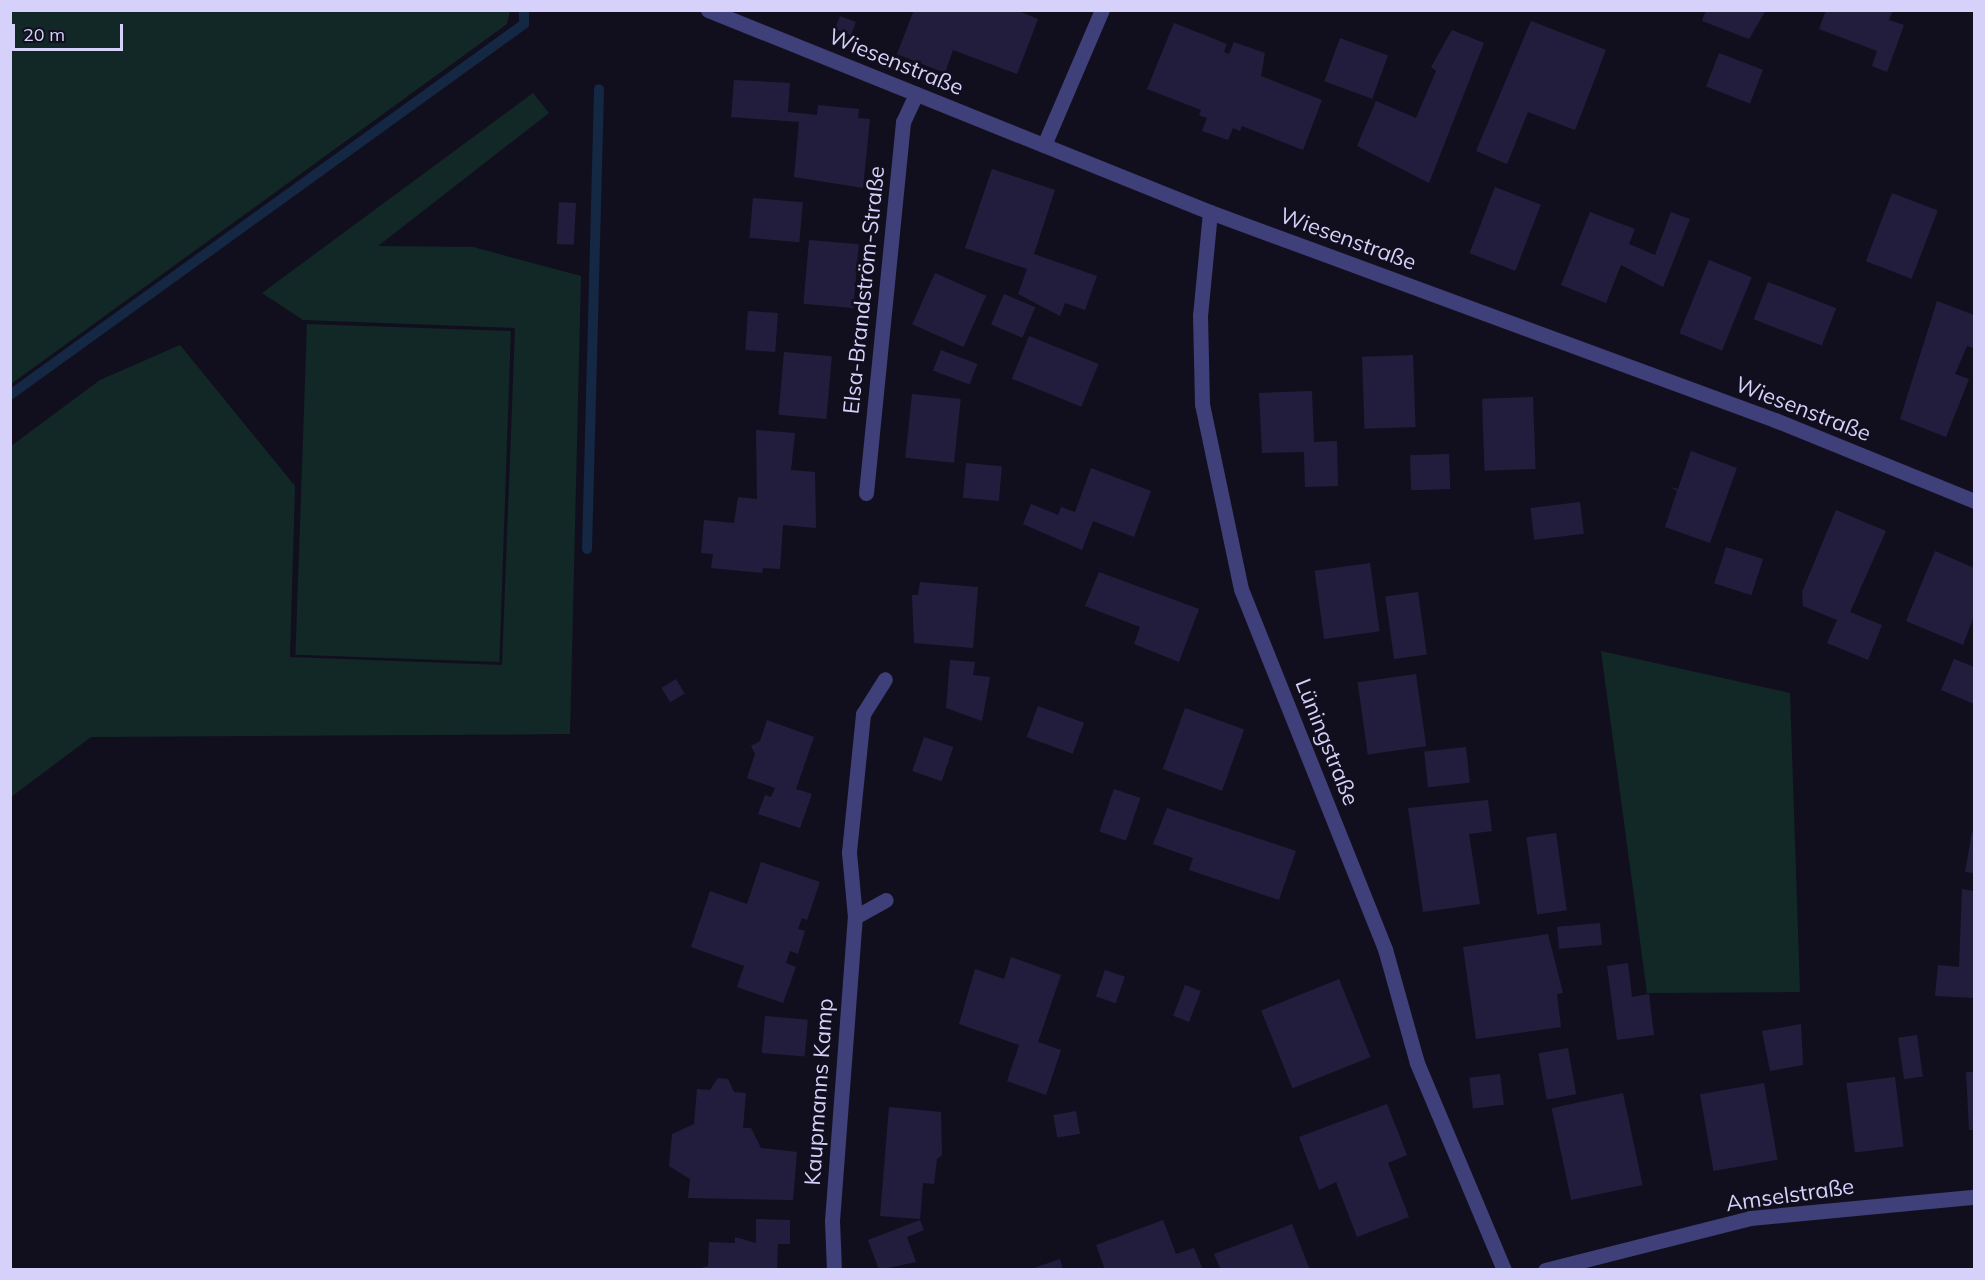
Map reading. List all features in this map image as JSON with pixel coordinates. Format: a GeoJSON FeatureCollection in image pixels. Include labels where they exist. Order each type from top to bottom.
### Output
{"type":"FeatureCollection","features":[{"type":"Feature","properties":{"kind":"street","name":"Wiesenstraße"},"geometry":{"type":"LineString","coordinates":[[708,10],[1210,212],[1775,420],[1974,501]]}},
{"type":"Feature","properties":{"kind":"street"},"geometry":{"type":"LineString","coordinates":[[1044,145],[1102,10]]}},
{"type":"Feature","properties":{"kind":"street","name":"Elsa-Brandström-Straße"},"geometry":{"type":"LineString","coordinates":[[866,493],[903,122],[916,94]]}},
{"type":"Feature","properties":{"kind":"street","name":"Lüningstraße"},"geometry":{"type":"LineString","coordinates":[[1210,212],[1200,315],[1203,404],[1241,589],[1385,949],[1417,1064],[1504,1269]]}},
{"type":"Feature","properties":{"kind":"street","name":"Kaupmanns Kamp"},"geometry":{"type":"LineString","coordinates":[[834,1269],[832,1221],[855,917],[849,852],[862,714],[885,679]]}},
{"type":"Feature","properties":{"kind":"street"},"geometry":{"type":"LineString","coordinates":[[855,917],[886,900]]}},
{"type":"Feature","properties":{"kind":"street","name":"Amselstraße"},"geometry":{"type":"LineString","coordinates":[[1545,1269],[1750,1218],[1974,1197]]}},
{"type":"Feature","properties":{"kind":"green space"},"geometry":{"type":"Polygon","coordinates":[[[10,11],[510,11],[507,24],[11,384],[10,11]]]}},
{"type":"Feature","properties":{"kind":"green space"},"geometry":{"type":"Polygon","coordinates":[[[533,93],[549,113],[378,246],[473,247],[581,276],[570,734],[91,737],[11,797],[11,446],[100,380],[180,345],[295,486],[290,657],[502,665],[515,328],[303,320],[262,293],[533,93]]]}},
{"type":"Feature","properties":{"kind":"green space"},"geometry":{"type":"Polygon","coordinates":[[[307,324],[511,331],[499,662],[295,655],[307,324]]]}},
{"type":"Feature","properties":{"kind":"green space"},"geometry":{"type":"Polygon","coordinates":[[[1601,651],[1790,693],[1800,992],[1647,993],[1601,651]]]}},
{"type":"Feature","properties":{"kind":"building"},"geometry":{"type":"Polygon","coordinates":[[[914,10],[1016,10],[1038,19],[1017,74],[953,50],[945,73],[897,54],[914,10]]]}},
{"type":"Feature","properties":{"kind":"building"},"geometry":{"type":"Polygon","coordinates":[[[1706,10],[1766,10],[1749,39],[1702,21],[1706,10]]]}},
{"type":"Feature","properties":{"kind":"building"},"geometry":{"type":"Polygon","coordinates":[[[1826,10],[1893,10],[1889,20],[1904,25],[1887,72],[1872,66],[1877,51],[1819,29],[1826,10]]]}},
{"type":"Feature","properties":{"kind":"building"},"geometry":{"type":"Polygon","coordinates":[[[840,16],[856,22],[851,35],[835,29],[840,16]]]}},
{"type":"Feature","properties":{"kind":"building"},"geometry":{"type":"Polygon","coordinates":[[[1531,21],[1606,50],[1575,130],[1528,112],[1507,164],[1476,151],[1531,21]]]}},
{"type":"Feature","properties":{"kind":"building"},"geometry":{"type":"Polygon","coordinates":[[[1174,23],[1227,44],[1224,52],[1229,54],[1234,42],[1265,53],[1261,76],[1322,100],[1303,150],[1242,126],[1240,131],[1233,128],[1228,140],[1202,131],[1207,118],[1199,115],[1201,110],[1147,89],[1174,23]]]}},
{"type":"Feature","properties":{"kind":"building"},"geometry":{"type":"Polygon","coordinates":[[[1452,30],[1484,43],[1429,183],[1357,146],[1376,101],[1416,118],[1436,71],[1431,67],[1452,30]]]}},
{"type":"Feature","properties":{"kind":"building"},"geometry":{"type":"Polygon","coordinates":[[[1340,38],[1388,55],[1372,99],[1324,81],[1340,38]]]}},
{"type":"Feature","properties":{"kind":"building"},"geometry":{"type":"Polygon","coordinates":[[[1719,53],[1763,70],[1750,103],[1706,87],[1719,53]]]}},
{"type":"Feature","properties":{"kind":"building"},"geometry":{"type":"Polygon","coordinates":[[[734,80],[790,83],[788,112],[817,115],[818,105],[859,109],[858,118],[870,119],[863,188],[794,177],[799,122],[731,117],[734,80]]]}},
{"type":"Feature","properties":{"kind":"building"},"geometry":{"type":"Polygon","coordinates":[[[992,169],[1055,190],[1034,254],[1097,276],[1085,310],[1065,303],[1060,316],[1018,294],[1027,269],[965,248],[992,169]]]}},
{"type":"Feature","properties":{"kind":"building"},"geometry":{"type":"Polygon","coordinates":[[[1495,187],[1541,205],[1515,271],[1470,253],[1495,187]]]}},
{"type":"Feature","properties":{"kind":"building"},"geometry":{"type":"Polygon","coordinates":[[[1892,193],[1938,211],[1912,279],[1866,261],[1892,193]]]}},
{"type":"Feature","properties":{"kind":"building"},"geometry":{"type":"Polygon","coordinates":[[[753,198],[803,202],[799,242],[750,238],[753,198]]]}},
{"type":"Feature","properties":{"kind":"building"},"geometry":{"type":"Polygon","coordinates":[[[559,202],[576,203],[574,245],[557,244],[559,202]]]}},
{"type":"Feature","properties":{"kind":"building"},"geometry":{"type":"Polygon","coordinates":[[[1590,212],[1635,229],[1629,244],[1655,255],[1671,212],[1690,219],[1663,287],[1621,265],[1606,303],[1561,285],[1590,212]]]}},
{"type":"Feature","properties":{"kind":"building"},"geometry":{"type":"Polygon","coordinates":[[[809,240],[859,244],[853,308],[803,304],[809,240]]]}},
{"type":"Feature","properties":{"kind":"building"},"geometry":{"type":"Polygon","coordinates":[[[1709,260],[1752,277],[1722,350],[1679,333],[1709,260]]]}},
{"type":"Feature","properties":{"kind":"building"},"geometry":{"type":"Polygon","coordinates":[[[935,273],[986,296],[963,347],[912,324],[935,273]]]}},
{"type":"Feature","properties":{"kind":"building"},"geometry":{"type":"Polygon","coordinates":[[[1768,282],[1836,308],[1822,346],[1754,319],[1768,282]]]}},
{"type":"Feature","properties":{"kind":"building"},"geometry":{"type":"Polygon","coordinates":[[[1004,294],[1035,307],[1022,338],[991,324],[1004,294]]]}},
{"type":"Feature","properties":{"kind":"building"},"geometry":{"type":"Polygon","coordinates":[[[1937,301],[1974,315],[1974,348],[1967,346],[1955,374],[1969,379],[1946,437],[1900,419],[1937,301]]]}},
{"type":"Feature","properties":{"kind":"building"},"geometry":{"type":"Polygon","coordinates":[[[748,311],[778,313],[775,352],[745,350],[748,311]]]}},
{"type":"Feature","properties":{"kind":"building"},"geometry":{"type":"Polygon","coordinates":[[[1029,336],[1099,364],[1081,407],[1012,379],[1029,336]]]}},
{"type":"Feature","properties":{"kind":"building"},"geometry":{"type":"Polygon","coordinates":[[[941,350],[977,364],[970,385],[933,371],[941,350]]]}},
{"type":"Feature","properties":{"kind":"building"},"geometry":{"type":"Polygon","coordinates":[[[784,352],[832,356],[826,419],[779,415],[784,352]]]}},
{"type":"Feature","properties":{"kind":"building"},"geometry":{"type":"Polygon","coordinates":[[[1413,355],[1416,427],[1365,429],[1362,357],[1413,355]]]}},
{"type":"Feature","properties":{"kind":"building"},"geometry":{"type":"Polygon","coordinates":[[[1312,391],[1314,442],[1337,441],[1338,486],[1305,487],[1304,452],[1262,453],[1259,393],[1312,391]]]}},
{"type":"Feature","properties":{"kind":"building"},"geometry":{"type":"Polygon","coordinates":[[[912,394],[961,399],[954,463],[905,458],[912,394]]]}},
{"type":"Feature","properties":{"kind":"building"},"geometry":{"type":"Polygon","coordinates":[[[1533,397],[1536,469],[1485,471],[1482,399],[1533,397]]]}},
{"type":"Feature","properties":{"kind":"building"},"geometry":{"type":"Polygon","coordinates":[[[756,430],[795,433],[791,470],[815,472],[816,528],[783,525],[780,569],[763,568],[762,573],[711,568],[713,554],[701,553],[704,520],[734,523],[738,497],[757,499],[756,430]]]}},
{"type":"Feature","properties":{"kind":"building"},"geometry":{"type":"Polygon","coordinates":[[[1691,451],[1737,468],[1710,543],[1665,527],[1677,491],[1670,487],[1678,489],[1691,451]]]}},
{"type":"Feature","properties":{"kind":"building"},"geometry":{"type":"Polygon","coordinates":[[[1449,454],[1450,489],[1411,490],[1410,455],[1449,454]]]}},
{"type":"Feature","properties":{"kind":"building"},"geometry":{"type":"Polygon","coordinates":[[[966,463],[1002,466],[999,501],[963,498],[966,463]]]}},
{"type":"Feature","properties":{"kind":"building"},"geometry":{"type":"Polygon","coordinates":[[[1091,468],[1151,491],[1134,537],[1093,521],[1082,550],[1023,524],[1031,504],[1058,515],[1061,507],[1075,512],[1091,468]]]}},
{"type":"Feature","properties":{"kind":"building"},"geometry":{"type":"Polygon","coordinates":[[[1580,502],[1584,534],[1534,540],[1530,508],[1580,502]]]}},
{"type":"Feature","properties":{"kind":"building"},"geometry":{"type":"Polygon","coordinates":[[[1836,510],[1886,531],[1850,612],[1882,625],[1868,660],[1827,643],[1837,620],[1803,606],[1802,592],[1836,510]]]}},
{"type":"Feature","properties":{"kind":"building"},"geometry":{"type":"Polygon","coordinates":[[[1726,547],[1763,559],[1751,595],[1714,583],[1726,547]]]}},
{"type":"Feature","properties":{"kind":"building"},"geometry":{"type":"Polygon","coordinates":[[[1935,551],[1974,568],[1974,616],[1963,645],[1906,621],[1935,551]]]}},
{"type":"Feature","properties":{"kind":"building"},"geometry":{"type":"Polygon","coordinates":[[[1370,563],[1380,631],[1324,639],[1315,571],[1370,563]]]}},
{"type":"Feature","properties":{"kind":"building"},"geometry":{"type":"Polygon","coordinates":[[[1099,572],[1199,609],[1179,662],[1134,644],[1140,627],[1085,606],[1099,572]]]}},
{"type":"Feature","properties":{"kind":"building"},"geometry":{"type":"Polygon","coordinates":[[[920,582],[978,587],[973,648],[914,643],[912,595],[918,595],[920,582]]]}},
{"type":"Feature","properties":{"kind":"building"},"geometry":{"type":"Polygon","coordinates":[[[1418,592],[1427,654],[1394,659],[1385,597],[1418,592]]]}},
{"type":"Feature","properties":{"kind":"building"},"geometry":{"type":"Polygon","coordinates":[[[1954,659],[1974,667],[1974,704],[1941,690],[1954,659]]]}},
{"type":"Feature","properties":{"kind":"building"},"geometry":{"type":"Polygon","coordinates":[[[950,660],[975,662],[973,675],[990,677],[982,721],[946,708],[950,660]]]}},
{"type":"Feature","properties":{"kind":"building"},"geometry":{"type":"Polygon","coordinates":[[[1416,674],[1426,746],[1368,755],[1358,682],[1416,674]]]}},
{"type":"Feature","properties":{"kind":"building"},"geometry":{"type":"Polygon","coordinates":[[[676,679],[685,694],[670,702],[661,688],[676,679]]]}},
{"type":"Feature","properties":{"kind":"building"},"geometry":{"type":"Polygon","coordinates":[[[1038,706],[1084,723],[1073,754],[1027,737],[1038,706]]]}},
{"type":"Feature","properties":{"kind":"building"},"geometry":{"type":"Polygon","coordinates":[[[1185,708],[1244,730],[1222,791],[1163,769],[1185,708]]]}},
{"type":"Feature","properties":{"kind":"building"},"geometry":{"type":"Polygon","coordinates":[[[767,720],[814,737],[796,789],[812,794],[800,828],[758,814],[765,795],[771,797],[775,788],[747,778],[755,754],[751,746],[760,741],[767,720]]]}},
{"type":"Feature","properties":{"kind":"building"},"geometry":{"type":"Polygon","coordinates":[[[924,737],[953,747],[942,781],[912,771],[924,737]]]}},
{"type":"Feature","properties":{"kind":"building"},"geometry":{"type":"Polygon","coordinates":[[[1466,747],[1470,783],[1428,787],[1424,751],[1466,747]]]}},
{"type":"Feature","properties":{"kind":"building"},"geometry":{"type":"Polygon","coordinates":[[[1114,789],[1140,798],[1126,841],[1099,832],[1114,789]]]}},
{"type":"Feature","properties":{"kind":"building"},"geometry":{"type":"Polygon","coordinates":[[[1488,800],[1492,831],[1469,834],[1480,904],[1423,912],[1408,808],[1488,800]]]}},
{"type":"Feature","properties":{"kind":"building"},"geometry":{"type":"Polygon","coordinates":[[[1167,808],[1296,851],[1279,900],[1189,870],[1193,858],[1153,844],[1167,808]]]}},
{"type":"Feature","properties":{"kind":"building"},"geometry":{"type":"Polygon","coordinates":[[[1972,832],[1974,833],[1974,873],[1965,872],[1972,832]]]}},
{"type":"Feature","properties":{"kind":"building"},"geometry":{"type":"Polygon","coordinates":[[[1556,833],[1567,910],[1537,914],[1526,837],[1556,833]]]}},
{"type":"Feature","properties":{"kind":"building"},"geometry":{"type":"Polygon","coordinates":[[[761,862],[820,882],[807,920],[802,918],[798,929],[805,931],[798,954],[790,951],[786,963],[796,967],[783,1003],[737,987],[744,966],[691,947],[710,891],[747,904],[761,862]]]}},
{"type":"Feature","properties":{"kind":"building"},"geometry":{"type":"Polygon","coordinates":[[[1962,889],[1974,891],[1974,998],[1935,996],[1938,965],[1959,967],[1962,889]]]}},
{"type":"Feature","properties":{"kind":"building"},"geometry":{"type":"Polygon","coordinates":[[[1600,923],[1602,945],[1559,949],[1557,927],[1600,923]]]}},
{"type":"Feature","properties":{"kind":"building"},"geometry":{"type":"Polygon","coordinates":[[[1548,934],[1563,993],[1557,994],[1561,1027],[1476,1039],[1463,947],[1548,934]]]}},
{"type":"Feature","properties":{"kind":"building"},"geometry":{"type":"Polygon","coordinates":[[[1011,957],[1061,975],[1038,1042],[1061,1050],[1046,1095],[1007,1081],[1019,1045],[959,1024],[975,969],[1004,979],[1011,957]]]}},
{"type":"Feature","properties":{"kind":"building"},"geometry":{"type":"Polygon","coordinates":[[[1628,963],[1632,997],[1649,994],[1654,1035],[1617,1040],[1607,966],[1628,963]]]}},
{"type":"Feature","properties":{"kind":"building"},"geometry":{"type":"Polygon","coordinates":[[[1105,970],[1125,977],[1116,1003],[1096,996],[1105,970]]]}},
{"type":"Feature","properties":{"kind":"building"},"geometry":{"type":"Polygon","coordinates":[[[1339,979],[1370,1057],[1293,1088],[1261,1010],[1339,979]]]}},
{"type":"Feature","properties":{"kind":"building"},"geometry":{"type":"Polygon","coordinates":[[[1185,985],[1201,991],[1189,1022],[1173,1016],[1185,985]]]}},
{"type":"Feature","properties":{"kind":"building"},"geometry":{"type":"Polygon","coordinates":[[[765,1016],[808,1020],[805,1057],[762,1053],[765,1016]]]}},
{"type":"Feature","properties":{"kind":"building"},"geometry":{"type":"Polygon","coordinates":[[[1801,1024],[1803,1065],[1770,1071],[1762,1031],[1801,1024]]]}},
{"type":"Feature","properties":{"kind":"building"},"geometry":{"type":"Polygon","coordinates":[[[1917,1035],[1923,1077],[1904,1079],[1898,1038],[1917,1035]]]}},
{"type":"Feature","properties":{"kind":"building"},"geometry":{"type":"Polygon","coordinates":[[[1568,1048],[1576,1094],[1547,1099],[1538,1053],[1568,1048]]]}},
{"type":"Feature","properties":{"kind":"building"},"geometry":{"type":"Polygon","coordinates":[[[1966,1072],[1974,1072],[1974,1130],[1969,1130],[1966,1072]]]}},
{"type":"Feature","properties":{"kind":"building"},"geometry":{"type":"Polygon","coordinates":[[[1500,1074],[1504,1105],[1473,1109],[1469,1078],[1500,1074]]]}},
{"type":"Feature","properties":{"kind":"building"},"geometry":{"type":"Polygon","coordinates":[[[1895,1077],[1904,1146],[1855,1152],[1846,1083],[1895,1077]]]}},
{"type":"Feature","properties":{"kind":"building"},"geometry":{"type":"Polygon","coordinates":[[[718,1078],[728,1079],[734,1092],[746,1093],[743,1128],[751,1128],[761,1148],[797,1152],[793,1200],[688,1198],[690,1179],[669,1166],[672,1134],[694,1124],[697,1089],[710,1090],[718,1078]]]}},
{"type":"Feature","properties":{"kind":"building"},"geometry":{"type":"Polygon","coordinates":[[[1764,1083],[1778,1160],[1714,1171],[1700,1094],[1764,1083]]]}},
{"type":"Feature","properties":{"kind":"building"},"geometry":{"type":"Polygon","coordinates":[[[1623,1093],[1643,1185],[1571,1200],[1552,1108],[1623,1093]]]}},
{"type":"Feature","properties":{"kind":"building"},"geometry":{"type":"Polygon","coordinates":[[[1387,1104],[1407,1155],[1388,1163],[1409,1217],[1357,1237],[1336,1182],[1319,1190],[1299,1137],[1387,1104]]]}},
{"type":"Feature","properties":{"kind":"building"},"geometry":{"type":"Polygon","coordinates":[[[889,1107],[941,1112],[942,1155],[937,1159],[934,1184],[923,1183],[920,1219],[880,1216],[889,1107]]]}},
{"type":"Feature","properties":{"kind":"building"},"geometry":{"type":"Polygon","coordinates":[[[1076,1111],[1080,1134],[1057,1138],[1053,1115],[1076,1111]]]}},
{"type":"Feature","properties":{"kind":"building"},"geometry":{"type":"Polygon","coordinates":[[[756,1219],[790,1220],[790,1244],[778,1244],[777,1270],[694,1270],[708,1266],[709,1242],[735,1243],[735,1237],[756,1243],[756,1219]]]}},
{"type":"Feature","properties":{"kind":"building"},"geometry":{"type":"Polygon","coordinates":[[[920,1220],[924,1230],[907,1237],[916,1262],[879,1270],[868,1240],[920,1220]]]}},
{"type":"Feature","properties":{"kind":"building"},"geometry":{"type":"Polygon","coordinates":[[[1163,1220],[1176,1254],[1194,1248],[1203,1270],[1105,1270],[1096,1245],[1163,1220]]]}},
{"type":"Feature","properties":{"kind":"building"},"geometry":{"type":"Polygon","coordinates":[[[1292,1224],[1310,1270],[1221,1270],[1214,1254],[1292,1224]]]}},
{"type":"Feature","properties":{"kind":"building"},"geometry":{"type":"Polygon","coordinates":[[[1060,1259],[1063,1270],[1032,1270],[1037,1267],[1060,1259]]]}},
{"type":"Feature","properties":{"kind":"waterway"},"geometry":{"type":"LineString","coordinates":[[10,395],[524,24],[524,10]]}},
{"type":"Feature","properties":{"kind":"waterway"},"geometry":{"type":"LineString","coordinates":[[587,549],[599,89]]}}]}
